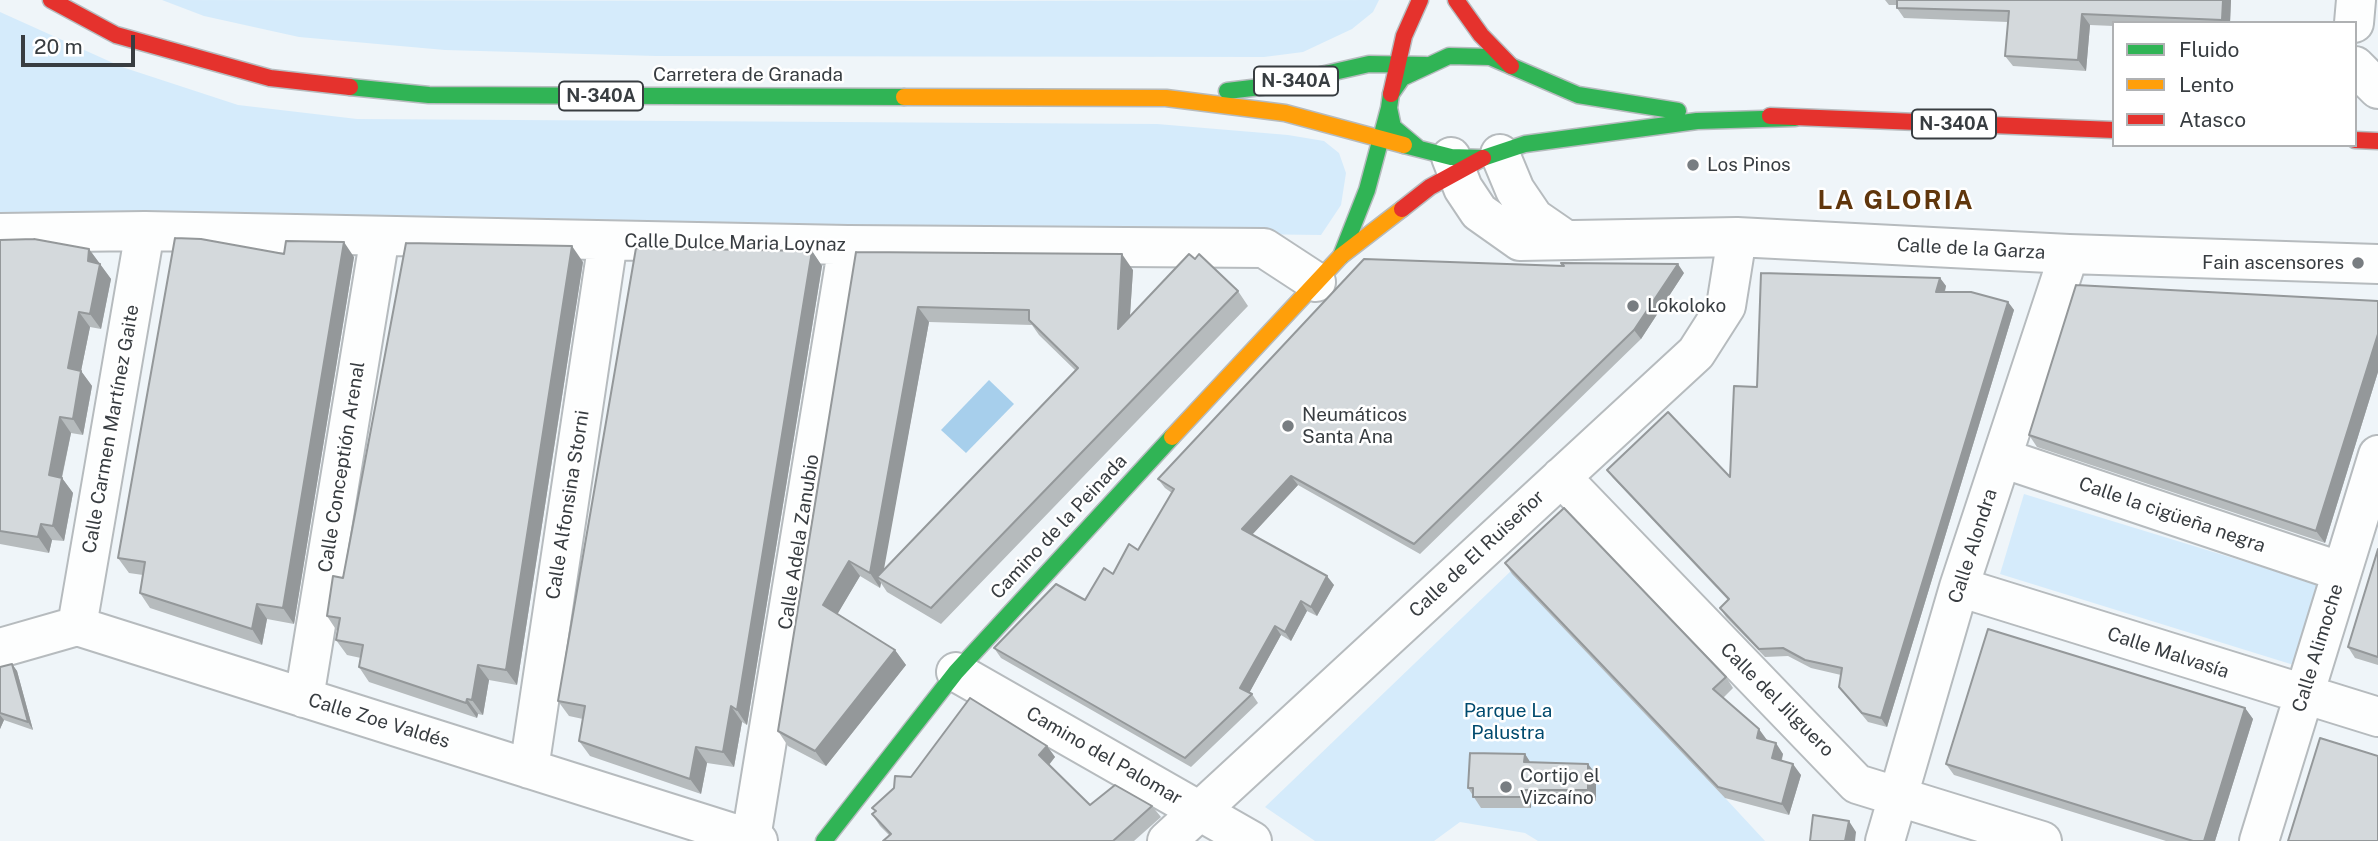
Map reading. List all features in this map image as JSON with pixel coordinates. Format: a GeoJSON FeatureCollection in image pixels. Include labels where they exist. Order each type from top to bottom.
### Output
{"type":"FeatureCollection","features":[{"type":"Feature","properties":{"kind":"main road","name":"Carretera de Granada"},"geometry":{"type":"LineString","coordinates":[[51,0],[116,35],[270,78],[429,95],[1166,98]]}},
{"type":"Feature","properties":{"kind":"main road","name":"Camino de la Peinada"},"geometry":{"type":"LineString","coordinates":[[1329,269],[1382,140],[1404,36],[1420,0]]}},
{"type":"Feature","properties":{"kind":"main road"},"geometry":{"type":"LineString","coordinates":[[1456,0],[1481,35],[1511,66]]}},
{"type":"Feature","properties":{"kind":"main road","name":"N-340A"},"geometry":{"type":"LineString","coordinates":[[1390,101],[1402,78],[1426,65],[1449,56],[1490,57],[1578,95],[1654,108],[1795,118],[2112,130]]}},
{"type":"Feature","properties":{"kind":"main road","name":"N-340A"},"geometry":{"type":"LineString","coordinates":[[1166,98],[1278,85],[1369,64],[1426,65]]}},
{"type":"Feature","properties":{"kind":"main road"},"geometry":{"type":"LineString","coordinates":[[1528,74],[1541,90],[1544,99]]}},
{"type":"Feature","properties":{"kind":"main road","name":"N-340A"},"geometry":{"type":"LineString","coordinates":[[1166,98],[1285,113],[1382,140],[1472,156],[1698,121],[1795,118]]}},
{"type":"Feature","properties":{"kind":"main road"},"geometry":{"type":"LineString","coordinates":[[1390,101],[1393,127],[1472,156],[1540,127]]}},
{"type":"Feature","properties":{"kind":"main road"},"geometry":{"type":"LineString","coordinates":[[2357,140],[2378,141]]}},
{"type":"Feature","properties":{"kind":"main road","name":"Camino de la Peinada"},"geometry":{"type":"LineString","coordinates":[[824,841],[956,672],[1329,269],[1472,156]]}},
{"type":"Feature","properties":{"kind":"street"},"geometry":{"type":"LineString","coordinates":[[2354,21],[2356,0]]}},
{"type":"Feature","properties":{"kind":"street"},"geometry":{"type":"LineString","coordinates":[[2362,0],[2378,1]]}},
{"type":"Feature","properties":{"kind":"street"},"geometry":{"type":"LineString","coordinates":[[2357,68],[2378,89]]}},
{"type":"Feature","properties":{"kind":"street"},"geometry":{"type":"LineString","coordinates":[[1472,156],[1515,190],[1534,218],[1563,238]]}},
{"type":"Feature","properties":{"kind":"street","name":"Calle de la Garza"},"geometry":{"type":"LineString","coordinates":[[1472,156],[1479,212],[1520,242],[1563,238],[1737,237],[2070,254],[2378,264]]}},
{"type":"Feature","properties":{"kind":"street","name":"Calle Dulce Maria Loynaz"},"geometry":{"type":"LineString","coordinates":[[0,233],[145,231],[848,246],[1264,248],[1329,269]]}},
{"type":"Feature","properties":{"kind":"street","name":"Calle Carmen Martínez Gaite"},"geometry":{"type":"LineString","coordinates":[[77,626],[145,231]]}},
{"type":"Feature","properties":{"kind":"street","name":"Calle Conceptión Arenal"},"geometry":{"type":"LineString","coordinates":[[304,698],[380,236]]}},
{"type":"Feature","properties":{"kind":"street","name":"Calle de El Ruiseñor"},"geometry":{"type":"LineString","coordinates":[[1167,841],[1696,353],[1726,306],[1737,237]]}},
{"type":"Feature","properties":{"kind":"street","name":"Calle Alfonsina Storni"},"geometry":{"type":"LineString","coordinates":[[529,768],[608,241]]}},
{"type":"Feature","properties":{"kind":"street","name":"Calle Adela Zanubio"},"geometry":{"type":"LineString","coordinates":[[754,840],[848,246]]}},
{"type":"Feature","properties":{"kind":"street","name":"Calle Alondra"},"geometry":{"type":"LineString","coordinates":[[1885,841],[1959,587],[2070,254]]}},
{"type":"Feature","properties":{"kind":"street","name":"Calle Alimoche"},"geometry":{"type":"LineString","coordinates":[[2259,841],[2378,455]]}},
{"type":"Feature","properties":{"kind":"street","name":"Calle la cigüeña negra"},"geometry":{"type":"LineString","coordinates":[[2002,458],[2342,572]]}},
{"type":"Feature","properties":{"kind":"street","name":"Calle del Jilguero"},"geometry":{"type":"LineString","coordinates":[[1561,477],[1857,783],[2042,841]]}},
{"type":"Feature","properties":{"kind":"street","name":"Calle Malvasía"},"geometry":{"type":"LineString","coordinates":[[1959,587],[2378,717]]}},
{"type":"Feature","properties":{"kind":"street"},"geometry":{"type":"LineString","coordinates":[[0,648],[77,626]]}},
{"type":"Feature","properties":{"kind":"street","name":"Calle Zoe Valdés"},"geometry":{"type":"LineString","coordinates":[[77,626],[754,840]]}},
{"type":"Feature","properties":{"kind":"street","name":"Camino del Palomar"},"geometry":{"type":"LineString","coordinates":[[956,672],[1252,841]]}},
{"type":"Feature","properties":{"kind":"green space"},"geometry":{"type":"Polygon","coordinates":[[[162,0],[1379,0],[1373,12],[1352,29],[1303,52],[1264,57],[656,56],[445,50],[299,37],[204,16],[162,0]]]}},
{"type":"Feature","properties":{"kind":"green space"},"geometry":{"type":"Polygon","coordinates":[[[0,12],[122,67],[238,105],[357,119],[1157,124],[1288,135],[1324,141],[1339,153],[1346,173],[1341,205],[1321,235],[0,218],[0,12]]]}},
{"type":"Feature","properties":{"kind":"green space"},"geometry":{"type":"Polygon","coordinates":[[[2024,494],[2321,585],[2297,666],[2000,574],[2024,494]]]}},
{"type":"Feature","properties":{"kind":"green space","name":"Parque La Palustra"},"geometry":{"type":"Polygon","coordinates":[[[1513,569],[1765,841],[1538,841],[1525,833],[1460,822],[1434,841],[1315,841],[1265,807],[1513,569]]]}},
{"type":"Feature","properties":{"kind":"water"},"geometry":{"type":"Polygon","coordinates":[[[989,380],[1014,404],[966,453],[941,430],[989,380]]]}},
{"type":"Feature","properties":{"kind":"building"},"geometry":{"type":"Polygon","coordinates":[[[1897,0],[2223,0],[2222,20],[2082,14],[2078,60],[2005,56],[2009,11],[1897,8],[1897,0]]]}},
{"type":"Feature","properties":{"kind":"building"},"geometry":{"type":"Polygon","coordinates":[[[175,238],[201,239],[284,254],[286,241],[344,242],[283,608],[257,604],[252,629],[140,593],[145,562],[118,558],[175,238]]]}},
{"type":"Feature","properties":{"kind":"building"},"geometry":{"type":"Polygon","coordinates":[[[34,239],[89,249],[88,261],[100,264],[90,314],[79,312],[68,368],[81,371],[73,419],[60,417],[49,475],[62,478],[53,526],[41,524],[38,537],[0,531],[0,240],[34,239]]]}},
{"type":"Feature","properties":{"kind":"building"},"geometry":{"type":"Polygon","coordinates":[[[406,243],[572,246],[506,670],[478,665],[472,700],[467,699],[466,703],[359,667],[363,645],[336,640],[340,618],[327,616],[333,576],[343,578],[406,243]]]}},
{"type":"Feature","properties":{"kind":"building"},"geometry":{"type":"Polygon","coordinates":[[[636,248],[812,251],[737,710],[731,706],[723,752],[696,747],[690,779],[579,741],[585,706],[558,701],[636,248]]]}},
{"type":"Feature","properties":{"kind":"building"},"geometry":{"type":"Polygon","coordinates":[[[856,252],[1122,254],[1118,329],[1189,254],[1195,259],[1199,254],[1238,291],[931,608],[877,577],[1078,368],[1029,320],[1029,310],[918,307],[870,573],[849,561],[823,605],[895,650],[815,751],[778,731],[856,252]]]}},
{"type":"Feature","properties":{"kind":"building"},"geometry":{"type":"Polygon","coordinates":[[[1364,259],[1564,266],[1561,263],[1678,264],[1634,330],[1414,544],[1291,476],[1242,529],[1327,576],[1311,607],[1301,601],[1285,632],[1275,626],[1240,688],[1252,694],[1185,758],[994,648],[1056,584],[1085,600],[1104,568],[1113,574],[1129,544],[1138,550],[1174,489],[1158,479],[1364,259]]]}},
{"type":"Feature","properties":{"kind":"building"},"geometry":{"type":"Polygon","coordinates":[[[1761,273],[1940,278],[1936,292],[1971,292],[2008,302],[1881,718],[1862,713],[1839,687],[1842,668],[1805,660],[1783,648],[1759,649],[1720,608],[1729,599],[1607,470],[1668,412],[1730,477],[1734,386],[1757,387],[1761,273]]]}},
{"type":"Feature","properties":{"kind":"building"},"geometry":{"type":"Polygon","coordinates":[[[2076,285],[2378,301],[2378,334],[2316,531],[2029,435],[2076,285]]]}},
{"type":"Feature","properties":{"kind":"building"},"geometry":{"type":"Polygon","coordinates":[[[1564,508],[1726,677],[1713,689],[1759,729],[1757,738],[1776,743],[1772,758],[1793,764],[1782,804],[1718,787],[1505,563],[1564,508]]]}},
{"type":"Feature","properties":{"kind":"building"},"geometry":{"type":"Polygon","coordinates":[[[2378,549],[2378,657],[2348,647],[2378,549]]]}},
{"type":"Feature","properties":{"kind":"building"},"geometry":{"type":"Polygon","coordinates":[[[1988,629],[2245,708],[2204,841],[2193,841],[1946,764],[1988,629]]]}},
{"type":"Feature","properties":{"kind":"building"},"geometry":{"type":"Polygon","coordinates":[[[12,664],[28,722],[0,713],[0,667],[12,664]]]}},
{"type":"Feature","properties":{"kind":"building"},"geometry":{"type":"Polygon","coordinates":[[[970,698],[1047,746],[1039,755],[1090,805],[1115,785],[1152,806],[1113,841],[883,841],[891,834],[872,814],[876,811],[872,808],[894,788],[895,776],[911,777],[970,698]]]}},
{"type":"Feature","properties":{"kind":"building"},"geometry":{"type":"Polygon","coordinates":[[[2320,738],[2378,756],[2378,841],[2288,841],[2320,738]]]}},
{"type":"Feature","properties":{"kind":"building"},"geometry":{"type":"Polygon","coordinates":[[[1470,753],[1525,754],[1524,762],[1588,764],[1588,790],[1523,790],[1523,797],[1473,797],[1473,788],[1468,788],[1470,753]]]}},
{"type":"Feature","properties":{"kind":"building"},"geometry":{"type":"Polygon","coordinates":[[[1813,815],[1849,821],[1845,841],[1810,841],[1813,815]]]}},
{"type":"Feature","properties":{"kind":"traffic: fast"},"geometry":{"type":"LineString","coordinates":[[1418,148],[1393,127],[1389,108],[1391,94],[1402,78],[1449,56],[1490,57],[1578,95],[1678,111]]}},
{"type":"Feature","properties":{"kind":"traffic: fast"},"geometry":{"type":"LineString","coordinates":[[1227,91],[1277,85],[1369,64],[1426,65]]}},
{"type":"Feature","properties":{"kind":"traffic: fast"},"geometry":{"type":"LineString","coordinates":[[350,87],[429,95],[904,97]]}},
{"type":"Feature","properties":{"kind":"traffic: fast"},"geometry":{"type":"LineString","coordinates":[[1341,256],[1367,190],[1389,108]]}},
{"type":"Feature","properties":{"kind":"traffic: fast"},"geometry":{"type":"LineString","coordinates":[[1404,145],[1451,157],[1483,158],[1525,144],[1697,121],[1795,118]]}},
{"type":"Feature","properties":{"kind":"traffic: fast"},"geometry":{"type":"LineString","coordinates":[[824,841],[956,672],[1172,437]]}},
{"type":"Feature","properties":{"kind":"traffic: slow"},"geometry":{"type":"LineString","coordinates":[[904,97],[1166,98],[1285,113],[1404,145]]}},
{"type":"Feature","properties":{"kind":"traffic: slow"},"geometry":{"type":"LineString","coordinates":[[1172,437],[1341,256],[1402,209]]}},
{"type":"Feature","properties":{"kind":"traffic: jam"},"geometry":{"type":"LineString","coordinates":[[51,0],[116,35],[270,78],[350,87]]}},
{"type":"Feature","properties":{"kind":"traffic: jam"},"geometry":{"type":"LineString","coordinates":[[1391,94],[1404,36],[1420,0]]}},
{"type":"Feature","properties":{"kind":"traffic: jam"},"geometry":{"type":"LineString","coordinates":[[1456,0],[1481,35],[1511,66]]}},
{"type":"Feature","properties":{"kind":"traffic: jam"},"geometry":{"type":"LineString","coordinates":[[1770,116],[2112,130]]}},
{"type":"Feature","properties":{"kind":"traffic: jam"},"geometry":{"type":"LineString","coordinates":[[2357,140],[2378,141]]}},
{"type":"Feature","properties":{"kind":"traffic: jam"},"geometry":{"type":"LineString","coordinates":[[1402,209],[1430,187],[1483,158]]}},
{"type":"Feature","properties":{"kind":"place","name":"Los Pinos"},"geometry":{"type":"Point","coordinates":[1693,165]}},
{"type":"Feature","properties":{"kind":"place","name":"Fain ascensores"},"geometry":{"type":"Point","coordinates":[2358,263]}},
{"type":"Feature","properties":{"kind":"place","name":"Lokoloko"},"geometry":{"type":"Point","coordinates":[1633,306]}},
{"type":"Feature","properties":{"kind":"place","name":"Neumáticos Santa Ana"},"geometry":{"type":"Point","coordinates":[1288,426]}},
{"type":"Feature","properties":{"kind":"place","name":"Cortijo el Vizcaíno"},"geometry":{"type":"Point","coordinates":[1506,787]}},
{"type":"Feature","properties":{"kind":"district","name":"LA GLORIA"},"geometry":{"type":"Point","coordinates":[1896,201]}}]}
